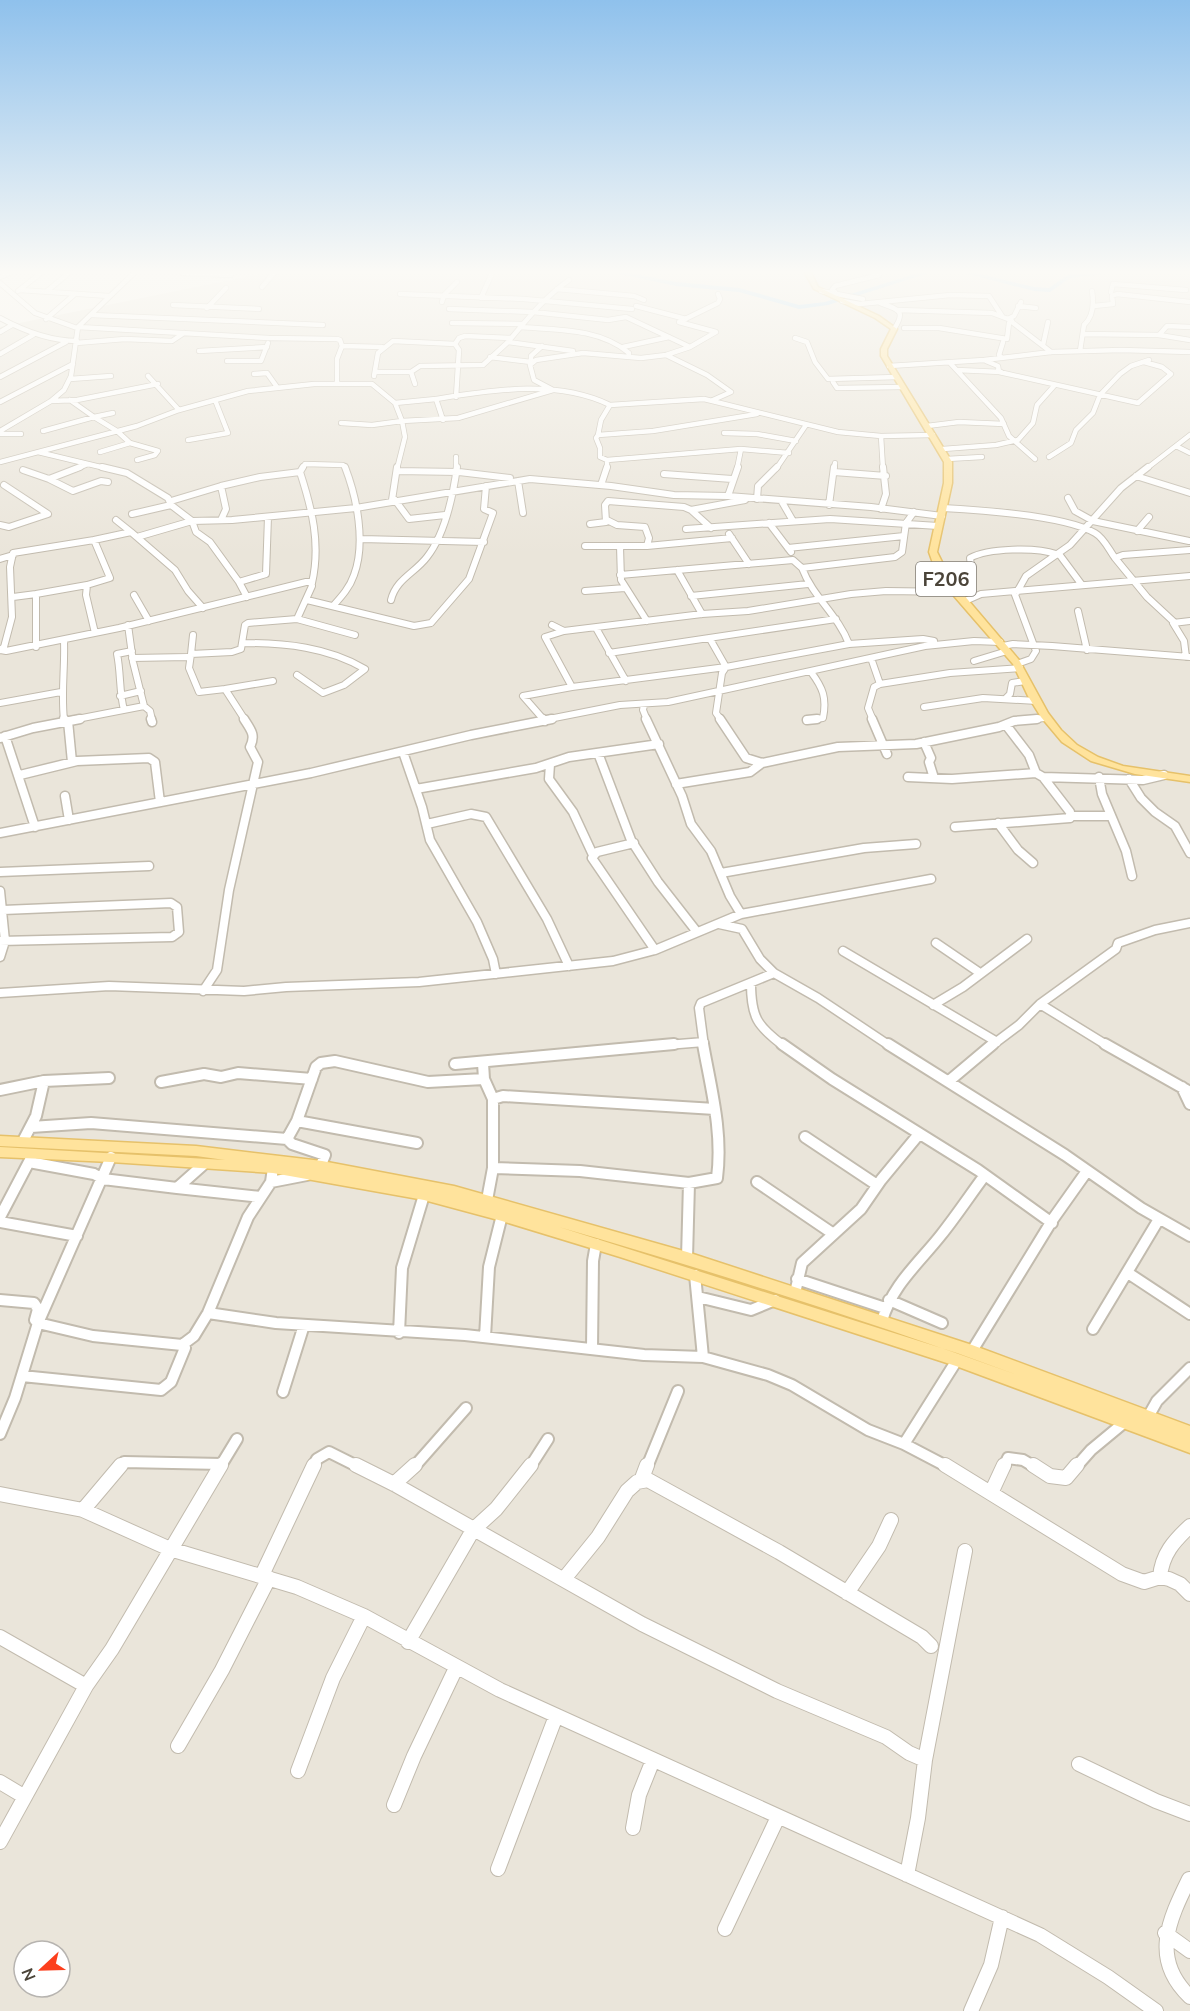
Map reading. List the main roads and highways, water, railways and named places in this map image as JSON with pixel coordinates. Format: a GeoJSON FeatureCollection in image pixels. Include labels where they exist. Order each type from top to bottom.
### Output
{"type":"FeatureCollection","features":[{"type":"Feature","properties":{"kind":"main road","name":"F206"},"geometry":{"type":"LineString","coordinates":[[890,367],[943,449],[947,459],[949,473],[933,552],[939,567],[1018,666],[1045,718],[1070,743],[1093,758],[1112,765],[1187,780]]}},
{"type":"Feature","properties":{"kind":"main road"},"geometry":{"type":"LineString","coordinates":[[0,1141],[196,1151],[454,1191],[687,1258],[886,1310],[972,1351],[1190,1433]]}},
{"type":"Feature","properties":{"kind":"main road"},"geometry":{"type":"LineString","coordinates":[[0,1152],[32,1157],[111,1157],[204,1164],[272,1175],[318,1170],[502,1215],[957,1359],[1190,1446]]}}]}
